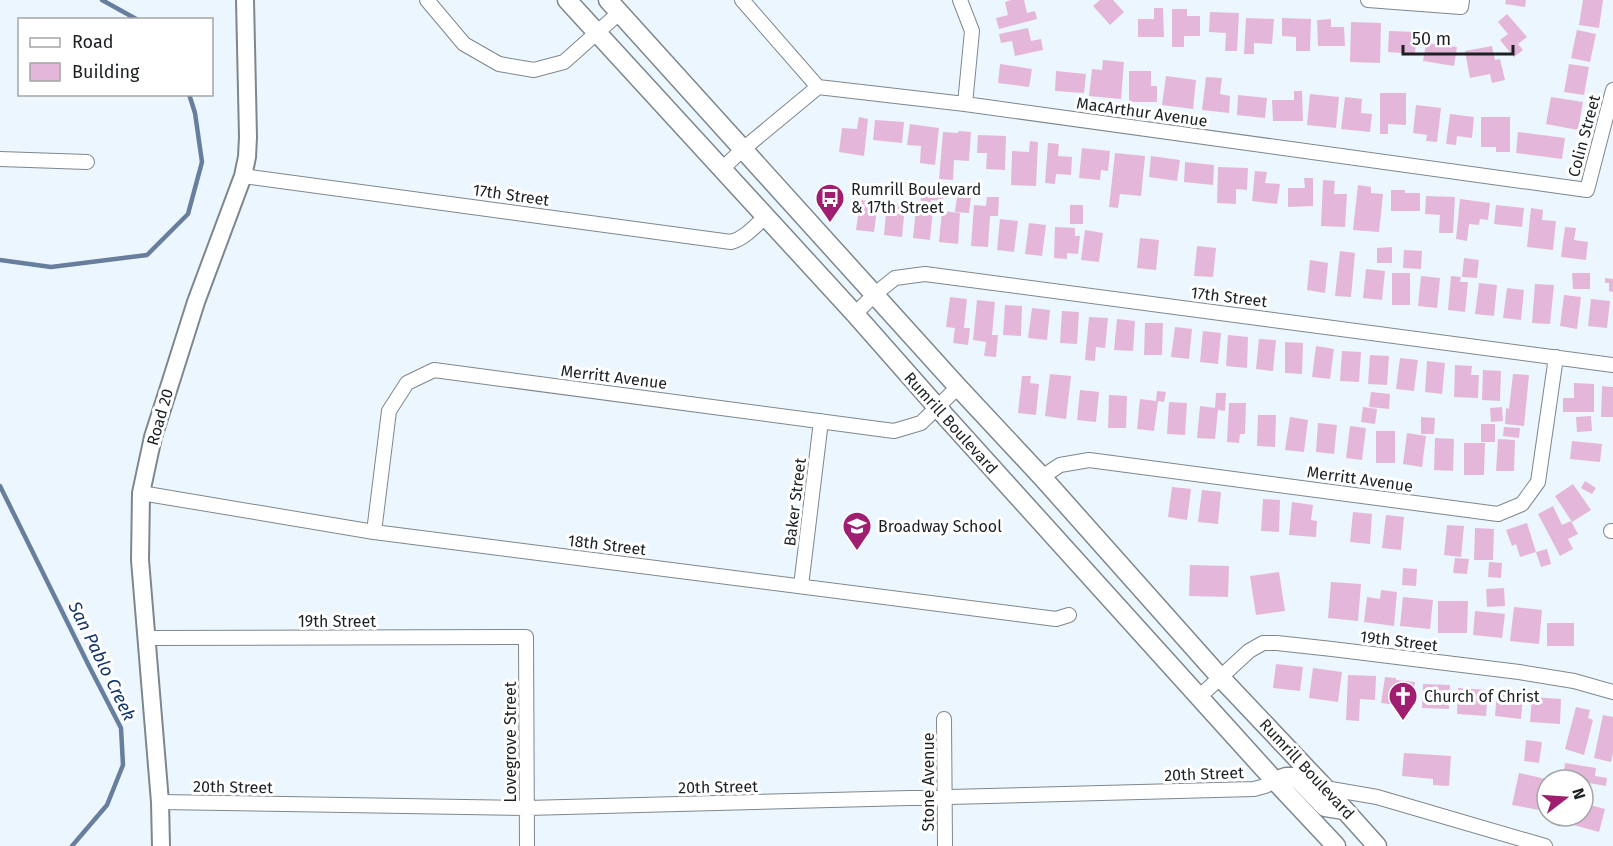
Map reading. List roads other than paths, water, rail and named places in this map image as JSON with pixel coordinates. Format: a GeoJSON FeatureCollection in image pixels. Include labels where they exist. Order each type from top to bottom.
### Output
{"type":"FeatureCollection","features":[{"type":"Feature","properties":{"kind":"main road","name":"Rumrill Boulevard"},"geometry":{"type":"LineString","coordinates":[[567,0],[855,314],[936,407],[1336,846]]}},
{"type":"Feature","properties":{"kind":"main road","name":"Rumrill Boulevard"},"geometry":{"type":"LineString","coordinates":[[614,6],[742,150],[1377,846]]}},
{"type":"Feature","properties":{"kind":"main road"},"geometry":{"type":"LineString","coordinates":[[1275,781],[1294,777],[1325,807],[1344,810]]}},
{"type":"Feature","properties":{"kind":"street","name":"Road 20"},"geometry":{"type":"LineString","coordinates":[[161,846],[160,802],[141,560],[141,493],[153,437],[196,302],[243,176],[248,137],[245,0]]}},
{"type":"Feature","properties":{"kind":"street"},"geometry":{"type":"LineString","coordinates":[[427,0],[464,44],[499,64],[534,70],[564,62],[596,32],[614,6]]}},
{"type":"Feature","properties":{"kind":"street"},"geometry":{"type":"LineString","coordinates":[[721,170],[818,87],[742,0]]}},
{"type":"Feature","properties":{"kind":"street"},"geometry":{"type":"LineString","coordinates":[[960,0],[972,31],[965,104]]}},
{"type":"Feature","properties":{"kind":"street"},"geometry":{"type":"LineString","coordinates":[[1368,0],[1461,7],[1462,0]]}},
{"type":"Feature","properties":{"kind":"street","name":"MacArthur Avenue"},"geometry":{"type":"LineString","coordinates":[[818,87],[965,104],[1587,190]]}},
{"type":"Feature","properties":{"kind":"street","name":"Colin Street"},"geometry":{"type":"LineString","coordinates":[[1587,190],[1613,90]]}},
{"type":"Feature","properties":{"kind":"street"},"geometry":{"type":"LineString","coordinates":[[0,159],[87,162]]}},
{"type":"Feature","properties":{"kind":"street","name":"17th Street"},"geometry":{"type":"LineString","coordinates":[[243,176],[731,242],[739,240],[765,217]]}},
{"type":"Feature","properties":{"kind":"street","name":"17th Street"},"geometry":{"type":"LineString","coordinates":[[855,314],[875,294],[896,278],[925,274],[1613,365]]}},
{"type":"Feature","properties":{"kind":"street","name":"Merritt Avenue"},"geometry":{"type":"LineString","coordinates":[[1042,477],[1060,465],[1089,460],[1498,514],[1522,504],[1538,482],[1556,357]]}},
{"type":"Feature","properties":{"kind":"street","name":"Merritt Avenue"},"geometry":{"type":"LineString","coordinates":[[374,532],[389,411],[407,383],[434,370],[894,431],[921,423],[958,387]]}},
{"type":"Feature","properties":{"kind":"street","name":"Baker Street"},"geometry":{"type":"LineString","coordinates":[[801,586],[821,421]]}},
{"type":"Feature","properties":{"kind":"street","name":"18th Street"},"geometry":{"type":"LineString","coordinates":[[141,493],[374,532],[1056,619],[1069,615]]}},
{"type":"Feature","properties":{"kind":"street","name":"19th Street"},"geometry":{"type":"LineString","coordinates":[[147,638],[526,637]]}},
{"type":"Feature","properties":{"kind":"street","name":"Lovegrove Street"},"geometry":{"type":"LineString","coordinates":[[526,637],[527,846]]}},
{"type":"Feature","properties":{"kind":"street","name":"19th Street"},"geometry":{"type":"LineString","coordinates":[[1199,697],[1249,651],[1263,643],[1519,672],[1574,681],[1613,692]]}},
{"type":"Feature","properties":{"kind":"street","name":"Stone Avenue"},"geometry":{"type":"LineString","coordinates":[[944,718],[945,846]]}},
{"type":"Feature","properties":{"kind":"street","name":"20th Street"},"geometry":{"type":"LineString","coordinates":[[160,802],[527,808],[1254,789],[1275,781]]}},
{"type":"Feature","properties":{"kind":"street"},"geometry":{"type":"LineString","coordinates":[[1325,788],[1377,797],[1545,846]]}},
{"type":"Feature","properties":{"kind":"waterway","name":"San Pablo Creek"},"geometry":{"type":"LineString","coordinates":[[102,0],[134,18]]}},
{"type":"Feature","properties":{"kind":"waterway","name":"San Pablo Creek"},"geometry":{"type":"LineString","coordinates":[[0,260],[51,267],[147,255],[188,214],[202,162],[195,113],[190,96]]}},
{"type":"Feature","properties":{"kind":"waterway","name":"San Pablo Creek"},"geometry":{"type":"LineString","coordinates":[[0,486],[121,728],[123,765],[107,805],[72,846]]}},
{"type":"Feature","properties":{"kind":"place","name":"Rumrill Boulevard & 17th Street"},"geometry":{"type":"Point","coordinates":[830,224]}},
{"type":"Feature","properties":{"kind":"place","name":"Broadway School"},"geometry":{"type":"Point","coordinates":[857,552]}},
{"type":"Feature","properties":{"kind":"place","name":"Church of Christ"},"geometry":{"type":"Point","coordinates":[1403,722]}}]}
